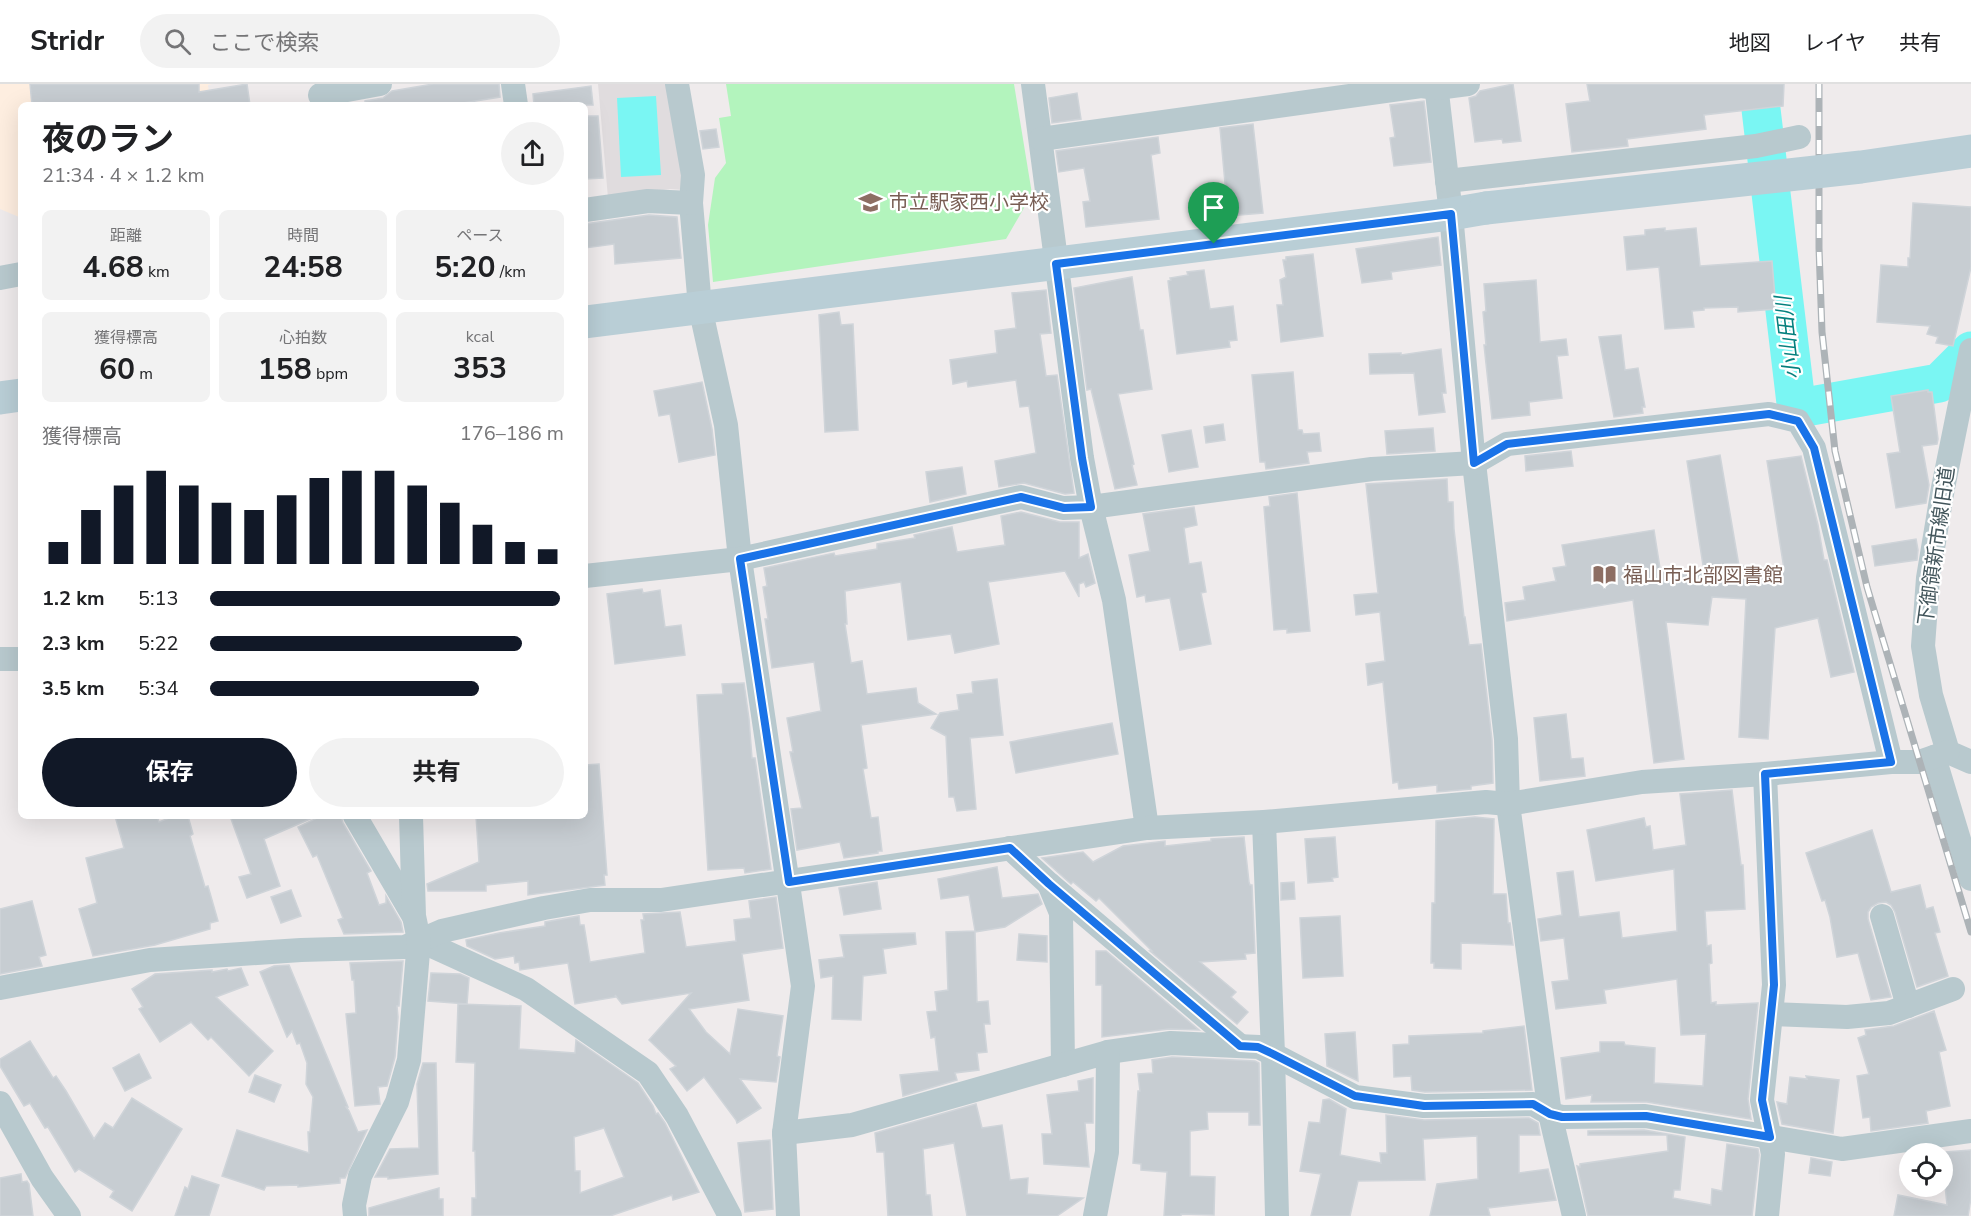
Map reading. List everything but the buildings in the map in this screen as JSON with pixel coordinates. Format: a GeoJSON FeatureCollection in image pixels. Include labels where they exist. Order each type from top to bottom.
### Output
{"type":"FeatureCollection","features":[{"type":"Feature","properties":{"kind":"street"},"geometry":{"type":"LineString","coordinates":[[320,95],[380,84]]}},
{"type":"Feature","properties":{"kind":"street"},"geometry":{"type":"LineString","coordinates":[[513,84],[516,102]]}},
{"type":"Feature","properties":{"kind":"street"},"geometry":{"type":"LineString","coordinates":[[677,84],[693,175],[691,203],[700,308],[726,425],[740,559],[803,986],[784,1133],[788,1216]]}},
{"type":"Feature","properties":{"kind":"street"},"geometry":{"type":"LineString","coordinates":[[1033,84],[1082,458],[1091,507],[1114,600],[1148,828]]}},
{"type":"Feature","properties":{"kind":"street"},"geometry":{"type":"LineString","coordinates":[[1041,139],[1421,86],[1468,84]]}},
{"type":"Feature","properties":{"kind":"street"},"geometry":{"type":"LineString","coordinates":[[1437,86],[1474,463],[1506,739],[1508,804],[1550,1114],[1574,1216]]}},
{"type":"Feature","properties":{"kind":"street"},"geometry":{"type":"LineString","coordinates":[[1447,181],[1778,142]]}},
{"type":"Feature","properties":{"kind":"street"},"geometry":{"type":"LineString","coordinates":[[588,322],[1486,208],[1861,167],[1971,151]]}},
{"type":"Feature","properties":{"kind":"street"},"geometry":{"type":"LineString","coordinates":[[588,210],[648,201],[691,203]]}},
{"type":"Feature","properties":{"kind":"street"},"geometry":{"type":"LineString","coordinates":[[0,278],[18,275]]}},
{"type":"Feature","properties":{"kind":"street","name":"下御領新市線旧道"},"geometry":{"type":"LineString","coordinates":[[1971,350],[1943,488],[1928,578],[1923,646],[1941,754],[1971,879]]}},
{"type":"Feature","properties":{"kind":"street"},"geometry":{"type":"LineString","coordinates":[[0,398],[18,395]]}},
{"type":"Feature","properties":{"kind":"street"},"geometry":{"type":"LineString","coordinates":[[588,576],[740,559],[1021,497],[1064,508],[1091,507],[1372,469],[1474,463],[1507,444],[1769,414],[1798,421],[1814,448],[1891,762]]}},
{"type":"Feature","properties":{"kind":"street"},"geometry":{"type":"LineString","coordinates":[[0,659],[18,659]]}},
{"type":"Feature","properties":{"kind":"street"},"geometry":{"type":"LineString","coordinates":[[0,988],[150,960],[301,950],[405,947],[453,928],[590,900],[661,900],[1148,828],[1264,822],[1485,802],[1508,804],[1642,782],[1765,774],[1891,762],[1919,762],[1941,754],[1971,762]]}},
{"type":"Feature","properties":{"kind":"street"},"geometry":{"type":"LineString","coordinates":[[1765,774],[1774,985],[1762,1100],[1773,1154],[1767,1216]]}},
{"type":"Feature","properties":{"kind":"street"},"geometry":{"type":"LineString","coordinates":[[357,819],[414,916]]}},
{"type":"Feature","properties":{"kind":"street"},"geometry":{"type":"LineString","coordinates":[[355,1216],[354,1205],[360,1176],[397,1102],[409,1060],[419,940],[414,916],[411,819]]}},
{"type":"Feature","properties":{"kind":"street"},"geometry":{"type":"LineString","coordinates":[[1264,822],[1277,1216]]}},
{"type":"Feature","properties":{"kind":"street"},"geometry":{"type":"LineString","coordinates":[[1010,848],[1049,884],[1240,1046]]}},
{"type":"Feature","properties":{"kind":"street"},"geometry":{"type":"LineString","coordinates":[[1049,884],[1061,914],[1063,1065]]}},
{"type":"Feature","properties":{"kind":"street"},"geometry":{"type":"LineString","coordinates":[[1882,916],[1908,1006]]}},
{"type":"Feature","properties":{"kind":"street"},"geometry":{"type":"LineString","coordinates":[[419,940],[526,989],[648,1073],[677,1116],[730,1216]]}},
{"type":"Feature","properties":{"kind":"street"},"geometry":{"type":"LineString","coordinates":[[1771,1014],[1847,1017],[1889,1013],[1953,989]]}},
{"type":"Feature","properties":{"kind":"street"},"geometry":{"type":"LineString","coordinates":[[784,1133],[852,1125],[1108,1052],[1171,1043],[1258,1047],[1355,1096],[1424,1106],[1533,1104],[1550,1114],[1562,1117],[1646,1116],[1842,1149],[1971,1131]]}},
{"type":"Feature","properties":{"kind":"street"},"geometry":{"type":"LineString","coordinates":[[1095,1216],[1107,1152],[1108,1052]]}},
{"type":"Feature","properties":{"kind":"street"},"geometry":{"type":"LineString","coordinates":[[0,1103],[42,1178],[69,1216]]}},
{"type":"Feature","properties":{"kind":"shaded area"},"geometry":{"type":"Polygon","coordinates":[[[0,84],[212,84],[208,85],[211,102],[18,102],[18,217],[0,209],[0,84]]]}},
{"type":"Feature","properties":{"kind":"shaded area"},"geometry":{"type":"Polygon","coordinates":[[[598,84],[670,84],[684,190],[670,189],[608,198],[598,84]]]}},
{"type":"Feature","properties":{"kind":"green space","name":"市立駅家西小学校"},"geometry":{"type":"Polygon","coordinates":[[[726,84],[1014,84],[1032,194],[1006,239],[713,282],[708,225],[715,178],[726,163],[719,118],[731,116],[726,84]]]}},
{"type":"Feature","properties":{"kind":"water"},"geometry":{"type":"Polygon","coordinates":[[[656,96],[661,175],[621,177],[617,98],[656,96]]]}},
{"type":"Feature","properties":{"kind":"waterway","name":"小山田川"},"geometry":{"type":"LineString","coordinates":[[1758,84],[1796,403],[1811,406],[1939,383],[1971,351]]}},
{"type":"Feature","properties":{"kind":"railway"},"geometry":{"type":"LineString","coordinates":[[1819,84],[1819,248],[1822,332],[1835,451],[1867,587],[1971,932]]}},
{"type":"Feature","properties":{"kind":"place","name":"市立駅家西小学校"},"geometry":{"type":"Point","coordinates":[871,202]}},
{"type":"Feature","properties":{"kind":"place","name":"福山市北部図書館"},"geometry":{"type":"Point","coordinates":[1605,575]}},
{"type":"Feature","properties":{"kind":"route"},"geometry":{"type":"LineString","coordinates":[[1451,214],[1474,463],[1507,444],[1769,414],[1798,421],[1814,448],[1891,762],[1765,774],[1774,985],[1762,1100],[1770,1137],[1646,1116],[1562,1117],[1550,1114],[1533,1104],[1424,1106],[1355,1096],[1258,1047],[1240,1046],[1049,884],[1010,848],[789,882],[740,559],[1021,497],[1064,508],[1091,507],[1082,458],[1056,264],[1214,244],[1451,214]]}}]}
